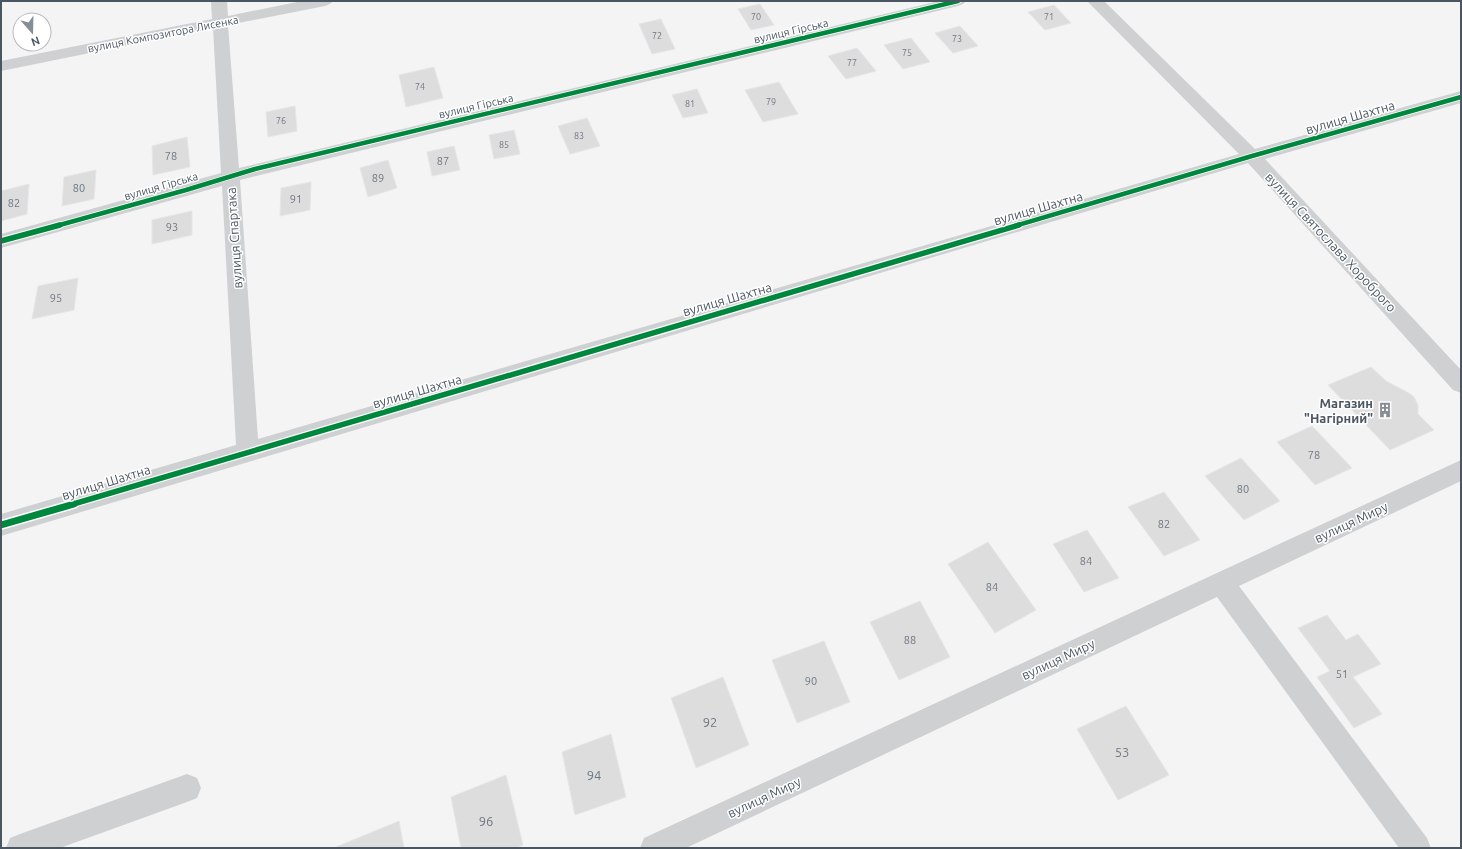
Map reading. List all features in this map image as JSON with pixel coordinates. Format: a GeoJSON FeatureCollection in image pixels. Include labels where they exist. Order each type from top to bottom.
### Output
{"type":"FeatureCollection","features":[{"type":"Feature","properties":{"kind":"street","name":"вулиця Спартака"},"geometry":{"type":"LineString","coordinates":[[219,1],[248,452]]}},
{"type":"Feature","properties":{"kind":"street","name":"вулиця Композитора Лисенка"},"geometry":{"type":"LineString","coordinates":[[1,66],[325,1]]}},
{"type":"Feature","properties":{"kind":"street","name":"вулиця Гірська"},"geometry":{"type":"LineString","coordinates":[[1,241],[255,169],[958,1]]}},
{"type":"Feature","properties":{"kind":"street","name":"вулиця Святослава Хороброго"},"geometry":{"type":"LineString","coordinates":[[1095,1],[1252,156],[1461,384]]}},
{"type":"Feature","properties":{"kind":"street","name":"вулиця Шахтна"},"geometry":{"type":"LineString","coordinates":[[1,525],[1252,156],[1461,97]]}},
{"type":"Feature","properties":{"kind":"street","name":"вулиця Миру"},"geometry":{"type":"LineString","coordinates":[[664,846],[1461,470]]}},
{"type":"Feature","properties":{"kind":"street"},"geometry":{"type":"LineString","coordinates":[[1221,582],[1418,848]]}},
{"type":"Feature","properties":{"kind":"street"},"geometry":{"type":"LineString","coordinates":[[20,848],[187,788]]}},
{"type":"Feature","properties":{"kind":"building"},"geometry":{"type":"Polygon","coordinates":[[[760,4],[774,25],[751,30],[738,9],[760,4]]]}},
{"type":"Feature","properties":{"kind":"building"},"geometry":{"type":"Polygon","coordinates":[[[1054,5],[1071,23],[1045,30],[1028,12],[1054,5]]]}},
{"type":"Feature","properties":{"kind":"building"},"geometry":{"type":"Polygon","coordinates":[[[661,19],[675,49],[652,54],[639,24],[661,19]]]}},
{"type":"Feature","properties":{"kind":"building"},"geometry":{"type":"Polygon","coordinates":[[[960,26],[978,46],[953,53],[935,33],[960,26]]]}},
{"type":"Feature","properties":{"kind":"building"},"geometry":{"type":"Polygon","coordinates":[[[911,38],[930,62],[903,69],[884,45],[911,38]]]}},
{"type":"Feature","properties":{"kind":"building"},"geometry":{"type":"Polygon","coordinates":[[[857,48],[876,71],[846,79],[828,56],[857,48]]]}},
{"type":"Feature","properties":{"kind":"building"},"geometry":{"type":"Polygon","coordinates":[[[434,67],[443,98],[406,107],[399,75],[434,67]]]}},
{"type":"Feature","properties":{"kind":"building"},"geometry":{"type":"Polygon","coordinates":[[[779,82],[798,114],[763,122],[745,90],[779,82]]]}},
{"type":"Feature","properties":{"kind":"building"},"geometry":{"type":"Polygon","coordinates":[[[697,89],[708,113],[683,118],[672,95],[697,89]]]}},
{"type":"Feature","properties":{"kind":"building"},"geometry":{"type":"Polygon","coordinates":[[[295,106],[297,131],[268,137],[266,112],[295,106]]]}},
{"type":"Feature","properties":{"kind":"building"},"geometry":{"type":"Polygon","coordinates":[[[587,118],[600,146],[570,154],[558,126],[587,118]]]}},
{"type":"Feature","properties":{"kind":"building"},"geometry":{"type":"Polygon","coordinates":[[[514,130],[520,154],[494,159],[489,135],[514,130]]]}},
{"type":"Feature","properties":{"kind":"building"},"geometry":{"type":"Polygon","coordinates":[[[187,137],[190,167],[153,175],[152,146],[187,137]]]}},
{"type":"Feature","properties":{"kind":"building"},"geometry":{"type":"Polygon","coordinates":[[[454,146],[460,170],[432,176],[427,152],[454,146]]]}},
{"type":"Feature","properties":{"kind":"building"},"geometry":{"type":"Polygon","coordinates":[[[388,160],[397,188],[368,197],[360,168],[388,160]]]}},
{"type":"Feature","properties":{"kind":"building"},"geometry":{"type":"Polygon","coordinates":[[[96,170],[94,199],[62,206],[64,177],[96,170]]]}},
{"type":"Feature","properties":{"kind":"building"},"geometry":{"type":"Polygon","coordinates":[[[311,182],[310,210],[280,216],[281,188],[311,182]]]}},
{"type":"Feature","properties":{"kind":"building"},"geometry":{"type":"Polygon","coordinates":[[[29,184],[27,214],[1,221],[1,191],[29,184]]]}},
{"type":"Feature","properties":{"kind":"building"},"geometry":{"type":"Polygon","coordinates":[[[192,211],[192,235],[152,244],[152,220],[192,211]]]}},
{"type":"Feature","properties":{"kind":"building"},"geometry":{"type":"Polygon","coordinates":[[[78,278],[74,310],[32,319],[38,286],[78,278]]]}},
{"type":"Feature","properties":{"kind":"building","name":"Магазин \"Нагірний\""},"geometry":{"type":"Polygon","coordinates":[[[1371,367],[1386,381],[1414,397],[1418,405],[1418,414],[1434,430],[1390,450],[1328,385],[1371,367]]]}},
{"type":"Feature","properties":{"kind":"building"},"geometry":{"type":"Polygon","coordinates":[[[1312,426],[1352,468],[1315,485],[1277,442],[1312,426]]]}},
{"type":"Feature","properties":{"kind":"building"},"geometry":{"type":"Polygon","coordinates":[[[1241,458],[1280,501],[1244,520],[1205,476],[1241,458]]]}},
{"type":"Feature","properties":{"kind":"building"},"geometry":{"type":"Polygon","coordinates":[[[1164,492],[1200,540],[1164,556],[1128,507],[1164,492]]]}},
{"type":"Feature","properties":{"kind":"building"},"geometry":{"type":"Polygon","coordinates":[[[1087,530],[1119,578],[1084,592],[1053,544],[1087,530]]]}},
{"type":"Feature","properties":{"kind":"building"},"geometry":{"type":"Polygon","coordinates":[[[988,542],[1036,610],[995,633],[948,564],[988,542]]]}},
{"type":"Feature","properties":{"kind":"building"},"geometry":{"type":"Polygon","coordinates":[[[920,601],[950,657],[899,680],[870,622],[920,601]]]}},
{"type":"Feature","properties":{"kind":"building"},"geometry":{"type":"Polygon","coordinates":[[[1327,615],[1346,640],[1358,634],[1381,664],[1353,677],[1382,714],[1354,728],[1317,677],[1330,671],[1298,628],[1327,615]]]}},
{"type":"Feature","properties":{"kind":"building"},"geometry":{"type":"Polygon","coordinates":[[[824,641],[850,702],[797,723],[772,660],[824,641]]]}},
{"type":"Feature","properties":{"kind":"building"},"geometry":{"type":"Polygon","coordinates":[[[723,677],[749,745],[696,768],[671,698],[723,677]]]}},
{"type":"Feature","properties":{"kind":"building"},"geometry":{"type":"Polygon","coordinates":[[[1126,706],[1169,775],[1118,800],[1077,729],[1126,706]]]}},
{"type":"Feature","properties":{"kind":"building"},"geometry":{"type":"Polygon","coordinates":[[[611,734],[626,797],[575,815],[562,752],[611,734]]]}},
{"type":"Feature","properties":{"kind":"building"},"geometry":{"type":"Polygon","coordinates":[[[506,775],[523,845],[516,848],[461,848],[451,797],[506,775]]]}},
{"type":"Feature","properties":{"kind":"building"},"geometry":{"type":"Polygon","coordinates":[[[399,821],[404,848],[336,848],[336,847],[399,821]]]}},
{"type":"Feature","properties":{"kind":"cycle path"},"geometry":{"type":"LineString","coordinates":[[1,241],[186,190],[255,169],[958,1]]}},
{"type":"Feature","properties":{"kind":"cycle path"},"geometry":{"type":"LineString","coordinates":[[1,525],[1252,156],[1461,97]]}},
{"type":"Feature","properties":{"kind":"place","name":"Магазин \"Нагірний\""},"geometry":{"type":"Point","coordinates":[1385,410]}}]}
